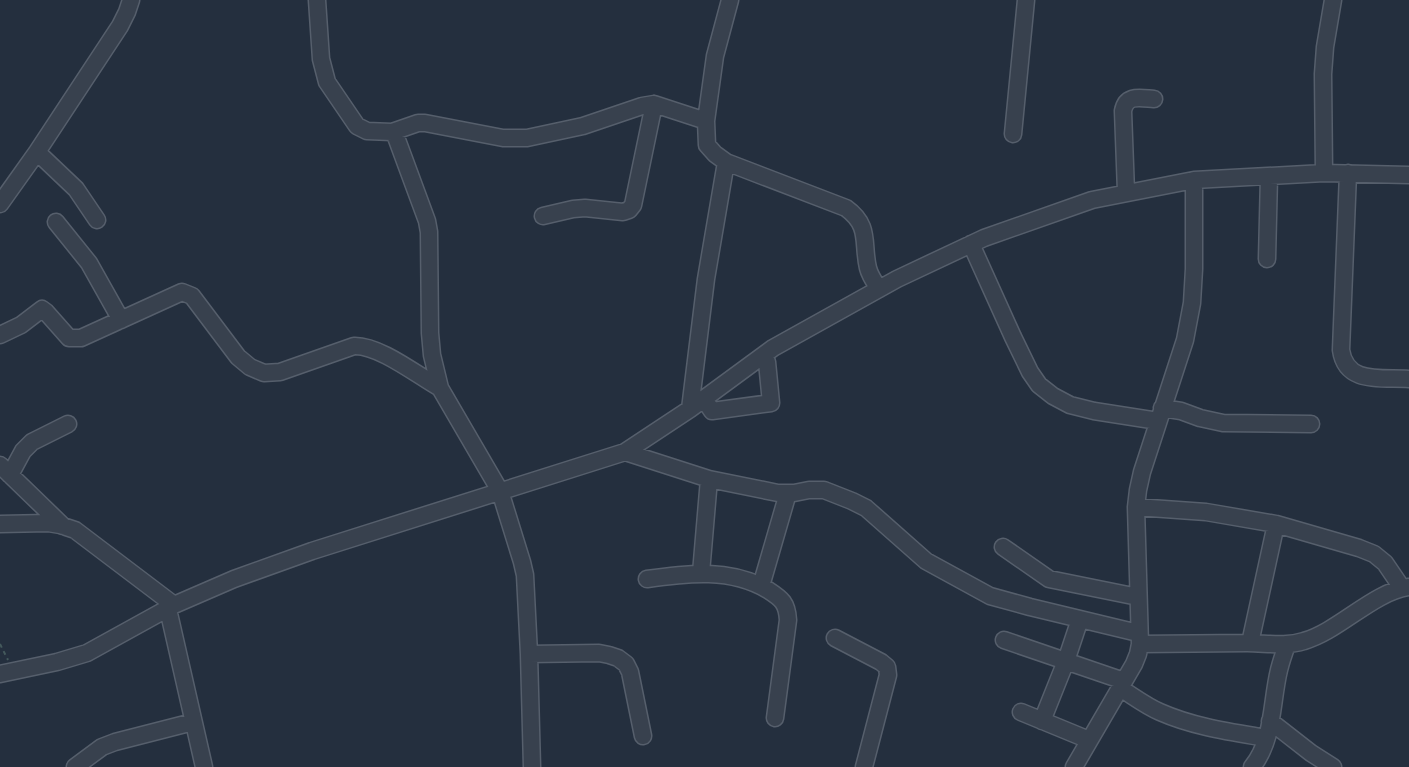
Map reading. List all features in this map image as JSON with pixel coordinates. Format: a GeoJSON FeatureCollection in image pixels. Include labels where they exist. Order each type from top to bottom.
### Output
{"type":"FeatureCollection","features":[{"type":"Feature","properties":{"kind":"street"},"geometry":{"type":"LineString","coordinates":[[0,204],[37,152],[120,26],[131,0]]}},
{"type":"Feature","properties":{"kind":"street"},"geometry":{"type":"LineString","coordinates":[[316,0],[321,59],[327,82],[357,126],[367,131],[392,132],[418,124],[425,124],[502,138],[527,138],[583,126],[642,106],[654,104],[706,121]]}},
{"type":"Feature","properties":{"kind":"street"},"geometry":{"type":"LineString","coordinates":[[730,0],[715,56],[706,121],[707,145],[726,162],[846,208],[854,214],[864,228],[868,268],[879,289]]}},
{"type":"Feature","properties":{"kind":"street"},"geometry":{"type":"LineString","coordinates":[[1014,134],[1026,0]]}},
{"type":"Feature","properties":{"kind":"street"},"geometry":{"type":"LineString","coordinates":[[1324,173],[1323,74],[1325,47],[1333,0]]}},
{"type":"Feature","properties":{"kind":"street"},"geometry":{"type":"LineString","coordinates":[[1126,192],[1122,111],[1124,105],[1132,98],[1154,99]]}},
{"type":"Feature","properties":{"kind":"street"},"geometry":{"type":"LineString","coordinates":[[543,216],[585,208],[623,212],[629,210],[633,205],[654,104]]}},
{"type":"Feature","properties":{"kind":"street"},"geometry":{"type":"LineString","coordinates":[[392,132],[396,137],[430,232],[430,333],[432,355],[440,388],[500,492],[525,575],[532,767]]}},
{"type":"Feature","properties":{"kind":"street"},"geometry":{"type":"LineString","coordinates":[[37,152],[76,189],[97,220]]}},
{"type":"Feature","properties":{"kind":"street"},"geometry":{"type":"LineString","coordinates":[[690,409],[706,279],[726,162]]}},
{"type":"Feature","properties":{"kind":"street"},"geometry":{"type":"LineString","coordinates":[[0,674],[57,662],[86,652],[171,607],[234,579],[312,550],[625,452],[690,409],[773,348],[879,289],[984,238],[1092,200],[1194,180],[1324,173],[1409,175]]}},
{"type":"Feature","properties":{"kind":"street"},"geometry":{"type":"LineString","coordinates":[[1348,173],[1342,360],[1349,370],[1360,375],[1409,379]]}},
{"type":"Feature","properties":{"kind":"street"},"geometry":{"type":"LineString","coordinates":[[1267,258],[1268,176]]}},
{"type":"Feature","properties":{"kind":"street"},"geometry":{"type":"LineString","coordinates":[[1074,767],[1138,654],[1136,507],[1138,490],[1184,340],[1192,303],[1194,180]]}},
{"type":"Feature","properties":{"kind":"street"},"geometry":{"type":"LineString","coordinates":[[56,222],[89,263],[121,320]]}},
{"type":"Feature","properties":{"kind":"street"},"geometry":{"type":"LineString","coordinates":[[972,244],[1030,372],[1039,385],[1070,405],[1094,411],[1160,415],[1181,411],[1200,418],[1223,423],[1311,424]]}},
{"type":"Feature","properties":{"kind":"street"},"geometry":{"type":"LineString","coordinates":[[0,335],[21,325],[42,309],[69,338],[85,337],[176,294],[186,292],[192,296],[238,357],[250,367],[264,373],[280,372],[354,346],[364,346],[388,357],[440,388]]}},
{"type":"Feature","properties":{"kind":"street"},"geometry":{"type":"LineString","coordinates":[[704,399],[712,411],[771,403],[767,362],[758,359]]}},
{"type":"Feature","properties":{"kind":"street"},"geometry":{"type":"LineString","coordinates":[[64,526],[5,470],[27,447],[68,424]]}},
{"type":"Feature","properties":{"kind":"street"},"geometry":{"type":"LineString","coordinates":[[625,452],[710,479],[788,493],[824,490],[866,508],[926,561],[975,589],[1009,602],[1080,619],[1139,638],[1287,644],[1304,641],[1320,635],[1366,605],[1405,587],[1385,563],[1374,554],[1359,548],[1276,524],[1206,512],[1136,507]]}},
{"type":"Feature","properties":{"kind":"street"},"geometry":{"type":"LineString","coordinates":[[701,573],[710,479]]}},
{"type":"Feature","properties":{"kind":"street"},"geometry":{"type":"LineString","coordinates":[[761,586],[788,493]]}},
{"type":"Feature","properties":{"kind":"street"},"geometry":{"type":"LineString","coordinates":[[0,524],[48,523],[75,530],[171,607],[193,722],[204,767]]}},
{"type":"Feature","properties":{"kind":"street"},"geometry":{"type":"LineString","coordinates":[[1250,643],[1276,524]]}},
{"type":"Feature","properties":{"kind":"street"},"geometry":{"type":"LineString","coordinates":[[1003,547],[1049,579],[1138,597]]}},
{"type":"Feature","properties":{"kind":"street"},"geometry":{"type":"LineString","coordinates":[[647,578],[701,573],[734,576],[761,586],[783,601],[787,608],[788,620],[775,718]]}},
{"type":"Feature","properties":{"kind":"street"},"geometry":{"type":"LineString","coordinates":[[1042,721],[1066,661],[1080,619]]}},
{"type":"Feature","properties":{"kind":"street"},"geometry":{"type":"LineString","coordinates":[[835,638],[881,662],[886,667],[888,675],[864,767]]}},
{"type":"Feature","properties":{"kind":"street"},"geometry":{"type":"LineString","coordinates":[[1004,640],[1066,661],[1122,685],[1159,711],[1169,715],[1219,730],[1266,738]]}},
{"type":"Feature","properties":{"kind":"street"},"geometry":{"type":"LineString","coordinates":[[1252,767],[1263,749],[1270,721],[1278,671],[1287,644]]}},
{"type":"Feature","properties":{"kind":"street"},"geometry":{"type":"LineString","coordinates":[[529,654],[598,653],[618,658],[626,664],[630,672],[643,736]]}},
{"type":"Feature","properties":{"kind":"street"},"geometry":{"type":"LineString","coordinates":[[1021,712],[1089,740]]}},
{"type":"Feature","properties":{"kind":"street"},"geometry":{"type":"LineString","coordinates":[[1270,721],[1311,753],[1333,767]]}},
{"type":"Feature","properties":{"kind":"street"},"geometry":{"type":"LineString","coordinates":[[75,767],[102,747],[115,742],[193,722]]}}]}
